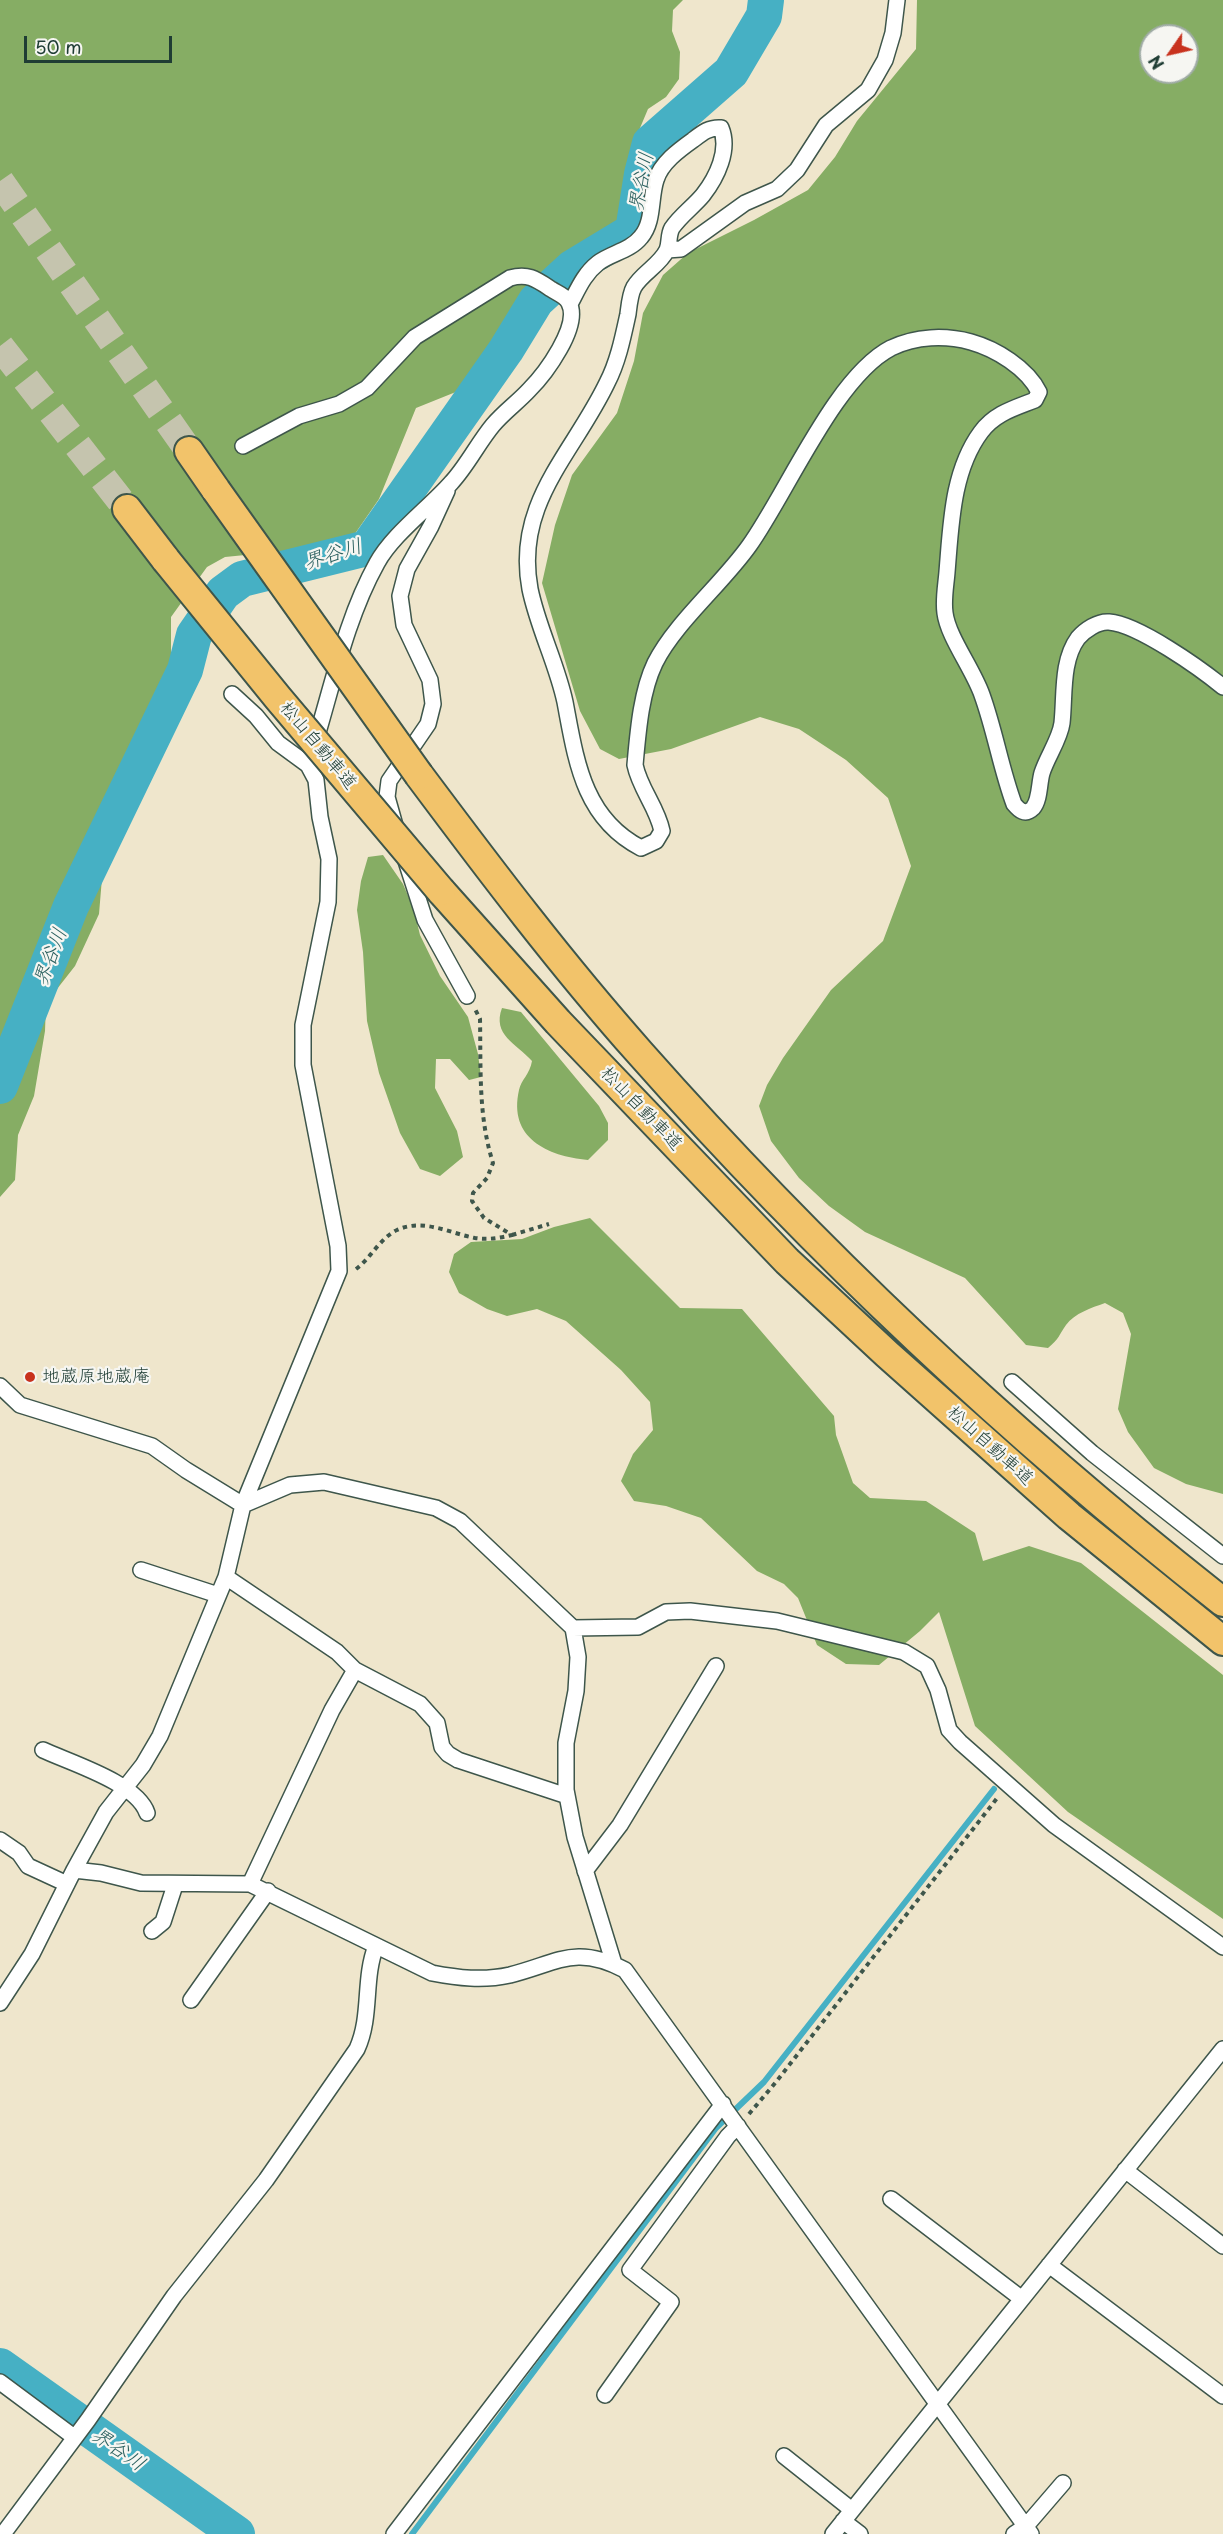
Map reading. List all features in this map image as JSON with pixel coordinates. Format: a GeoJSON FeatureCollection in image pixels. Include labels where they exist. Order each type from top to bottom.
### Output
{"type":"FeatureCollection","features":[{"type":"Feature","properties":{"kind":"highway","name":"松山自動車道"},"geometry":{"type":"LineString","coordinates":[[189,452],[419,775],[557,956],[639,1052],[809,1233],[909,1331],[1019,1433],[1223,1602]]}},
{"type":"Feature","properties":{"kind":"highway","name":"松山自動車道"},"geometry":{"type":"LineString","coordinates":[[127,509],[278,698],[441,891],[558,1022],[787,1261],[886,1354],[1068,1516],[1223,1641]]}},
{"type":"Feature","properties":{"kind":"street"},"geometry":{"type":"LineString","coordinates":[[667,250],[681,249],[746,203],[777,189],[797,170],[826,125],[868,90],[885,60],[893,33],[897,0]]}},
{"type":"Feature","properties":{"kind":"street"},"geometry":{"type":"LineString","coordinates":[[568,302],[585,276],[599,262],[622,252],[642,237],[649,222],[657,177],[668,161],[712,127],[721,128],[725,150],[717,170],[703,195],[670,231],[667,250],[633,288],[622,341],[609,381],[547,483],[534,516],[526,553],[530,590],[564,699],[582,778],[591,801],[626,840],[641,848],[656,841],[663,831],[659,814],[638,777],[635,765],[648,680],[663,648],[737,563],[758,534],[845,391],[864,369],[891,349],[918,339],[952,337],[984,346],[1016,366],[1034,382],[1039,392],[1035,400],[1008,409],[995,418],[981,431],[970,452],[960,477],[955,500],[945,610],[951,633],[965,656],[981,693],[996,736],[1014,804],[1020,811],[1025,812],[1032,809],[1053,744],[1060,734],[1065,677],[1072,651],[1078,639],[1096,625],[1107,622],[1127,627],[1176,654],[1223,687]]}},
{"type":"Feature","properties":{"kind":"street"},"geometry":{"type":"LineString","coordinates":[[243,446],[299,416],[339,404],[367,388],[423,332],[510,278],[522,275],[532,277],[568,302],[571,317],[568,331],[554,359],[531,389],[494,423],[451,483],[407,569],[400,596],[404,625],[430,680],[434,704],[428,724],[389,781],[387,797],[425,920],[467,996]]}},
{"type":"Feature","properties":{"kind":"street"},"geometry":{"type":"LineString","coordinates":[[308,765],[348,629],[377,562],[419,513],[451,483]]}},
{"type":"Feature","properties":{"kind":"street"},"geometry":{"type":"LineString","coordinates":[[0,2003],[32,1954],[70,1877],[106,1812],[143,1765],[160,1736],[226,1577],[243,1504],[339,1271],[338,1246],[303,1065],[303,1025],[328,902],[329,859],[320,817],[316,780],[308,765],[278,743],[256,716],[232,693]]}},
{"type":"Feature","properties":{"kind":"street"},"geometry":{"type":"LineString","coordinates":[[1012,1382],[1092,1454],[1223,1557]]}},
{"type":"Feature","properties":{"kind":"street"},"geometry":{"type":"LineString","coordinates":[[0,1386],[20,1405],[152,1446],[186,1470],[243,1504]]}},
{"type":"Feature","properties":{"kind":"street"},"geometry":{"type":"LineString","coordinates":[[243,1504],[290,1485],[324,1482],[436,1508],[460,1521],[573,1628],[578,1657],[576,1691],[566,1743],[567,1796],[574,1837],[614,1964]]}},
{"type":"Feature","properties":{"kind":"street"},"geometry":{"type":"LineString","coordinates":[[141,1570],[218,1595]]}},
{"type":"Feature","properties":{"kind":"street"},"geometry":{"type":"LineString","coordinates":[[226,1577],[337,1652],[355,1670],[420,1704],[437,1723],[442,1747],[448,1754],[458,1760],[567,1796]]}},
{"type":"Feature","properties":{"kind":"street"},"geometry":{"type":"LineString","coordinates":[[573,1628],[638,1627],[666,1612],[690,1611],[777,1621],[904,1652],[927,1666],[938,1690],[949,1730],[1007,1784],[1054,1825],[1223,1947]]}},
{"type":"Feature","properties":{"kind":"street"},"geometry":{"type":"LineString","coordinates":[[585,1871],[620,1826],[716,1666]]}},
{"type":"Feature","properties":{"kind":"street"},"geometry":{"type":"LineString","coordinates":[[250,1884],[332,1710],[355,1670]]}},
{"type":"Feature","properties":{"kind":"street"},"geometry":{"type":"LineString","coordinates":[[43,1750],[125,1786],[144,1804],[147,1813]]}},
{"type":"Feature","properties":{"kind":"street"},"geometry":{"type":"LineString","coordinates":[[0,1840],[19,1853],[28,1866],[70,1877],[101,1873],[130,1882],[174,1885],[250,1884],[432,1973],[456,1978],[479,1979],[510,1975],[562,1958],[578,1956],[596,1958],[625,1970],[938,2403],[1024,2531],[1063,2483]]}},
{"type":"Feature","properties":{"kind":"street"},"geometry":{"type":"LineString","coordinates":[[152,1931],[163,1922],[174,1885]]}},
{"type":"Feature","properties":{"kind":"street"},"geometry":{"type":"LineString","coordinates":[[190,2000],[268,1891]]}},
{"type":"Feature","properties":{"kind":"street"},"geometry":{"type":"LineString","coordinates":[[3,2534],[174,2296],[266,2180],[357,2049],[364,2033],[370,1961],[376,1946]]}},
{"type":"Feature","properties":{"kind":"street"},"geometry":{"type":"LineString","coordinates":[[832,2534],[1223,2049]]}},
{"type":"Feature","properties":{"kind":"street"},"geometry":{"type":"LineString","coordinates":[[605,2395],[671,2302],[630,2270],[728,2136],[730,2115]]}},
{"type":"Feature","properties":{"kind":"street"},"geometry":{"type":"LineString","coordinates":[[394,2534],[730,2115]]}},
{"type":"Feature","properties":{"kind":"street"},"geometry":{"type":"LineString","coordinates":[[1125,2170],[1223,2246]]}},
{"type":"Feature","properties":{"kind":"street"},"geometry":{"type":"LineString","coordinates":[[891,2199],[1022,2299]]}},
{"type":"Feature","properties":{"kind":"street"},"geometry":{"type":"LineString","coordinates":[[1049,2265],[1223,2396]]}},
{"type":"Feature","properties":{"kind":"street"},"geometry":{"type":"LineString","coordinates":[[0,2382],[80,2429]]}},
{"type":"Feature","properties":{"kind":"street"},"geometry":{"type":"LineString","coordinates":[[784,2456],[848,2515],[860,2534]]}},
{"type":"Feature","properties":{"kind":"path"},"geometry":{"type":"LineString","coordinates":[[467,996],[480,1019],[482,1110],[487,1143],[493,1163],[487,1178],[473,1193],[472,1201],[484,1218],[512,1235]]}},
{"type":"Feature","properties":{"kind":"path"},"geometry":{"type":"LineString","coordinates":[[339,1271],[355,1269],[367,1261],[394,1231],[410,1225],[443,1228],[475,1238],[491,1239],[549,1224]]}},
{"type":"Feature","properties":{"kind":"path"},"geometry":{"type":"LineString","coordinates":[[730,2115],[776,2082],[1007,1784]]}},
{"type":"Feature","properties":{"kind":"green space"},"geometry":{"type":"Polygon","coordinates":[[[0,0],[683,0],[673,10],[672,31],[680,52],[679,79],[666,97],[648,109],[632,147],[629,188],[623,220],[503,373],[416,408],[379,499],[352,538],[296,550],[225,557],[207,567],[171,617],[171,670],[94,834],[102,878],[99,914],[75,966],[46,1003],[45,1031],[34,1096],[18,1135],[15,1180],[0,1197],[0,0]]]}},
{"type":"Feature","properties":{"kind":"green space"},"geometry":{"type":"Polygon","coordinates":[[[917,0],[1223,0],[1223,1494],[1186,1484],[1154,1468],[1128,1432],[1118,1409],[1131,1334],[1123,1313],[1105,1303],[1074,1317],[1048,1348],[1026,1345],[965,1278],[865,1232],[829,1206],[799,1178],[771,1141],[759,1106],[767,1085],[783,1058],[831,990],[883,941],[911,866],[888,798],[846,760],[799,729],[760,717],[671,749],[619,759],[600,749],[580,711],[542,583],[555,525],[572,475],[617,413],[634,361],[643,313],[663,275],[688,253],[808,190],[835,157],[857,121],[916,49],[917,0]]]}},
{"type":"Feature","properties":{"kind":"green space"},"geometry":{"type":"Polygon","coordinates":[[[383,855],[403,884],[414,910],[420,935],[440,976],[468,1017],[478,1054],[481,1077],[469,1080],[450,1059],[436,1059],[435,1088],[457,1131],[463,1157],[440,1176],[420,1169],[400,1133],[379,1073],[367,1021],[363,952],[357,910],[361,881],[368,857],[383,855]]]}},
{"type":"Feature","properties":{"kind":"green space"},"geometry":{"type":"Polygon","coordinates":[[[502,1008],[521,1012],[599,1106],[608,1123],[608,1140],[588,1160],[545,1149],[525,1132],[519,1121],[517,1107],[520,1086],[532,1061],[503,1032],[500,1025],[502,1008]]]}},
{"type":"Feature","properties":{"kind":"green space"},"geometry":{"type":"Polygon","coordinates":[[[590,1218],[680,1308],[742,1309],[834,1416],[836,1435],[853,1483],[870,1498],[926,1501],[975,1533],[983,1561],[1029,1546],[1081,1563],[1223,1675],[1223,1919],[1068,1812],[975,1726],[939,1612],[879,1665],[846,1664],[817,1645],[798,1598],[784,1584],[757,1571],[701,1518],[666,1506],[634,1501],[621,1481],[633,1454],[653,1430],[650,1402],[621,1370],[566,1321],[537,1309],[507,1316],[487,1309],[459,1293],[449,1272],[454,1254],[471,1242],[522,1239],[554,1227],[590,1218]]]}},
{"type":"Feature","properties":{"kind":"waterway","name":"界谷川"},"geometry":{"type":"LineString","coordinates":[[0,1086],[71,906],[185,670],[194,635],[223,593],[242,579],[367,548],[506,350],[536,301],[572,268],[633,231],[642,174],[650,143],[731,72],[764,16],[766,0]]}},
{"type":"Feature","properties":{"kind":"waterway"},"geometry":{"type":"LineString","coordinates":[[412,2534],[716,2128],[764,2082],[994,1789]]}},
{"type":"Feature","properties":{"kind":"waterway","name":"界谷川"},"geometry":{"type":"LineString","coordinates":[[0,2366],[237,2534]]}},
{"type":"Feature","properties":{"kind":"tunnel"},"geometry":{"type":"LineString","coordinates":[[0,181],[189,451]]}},
{"type":"Feature","properties":{"kind":"tunnel"},"geometry":{"type":"LineString","coordinates":[[0,346],[127,509]]}},
{"type":"Feature","properties":{"kind":"place","name":"地蔵原地蔵庵"},"geometry":{"type":"Point","coordinates":[30,1377]}}]}
